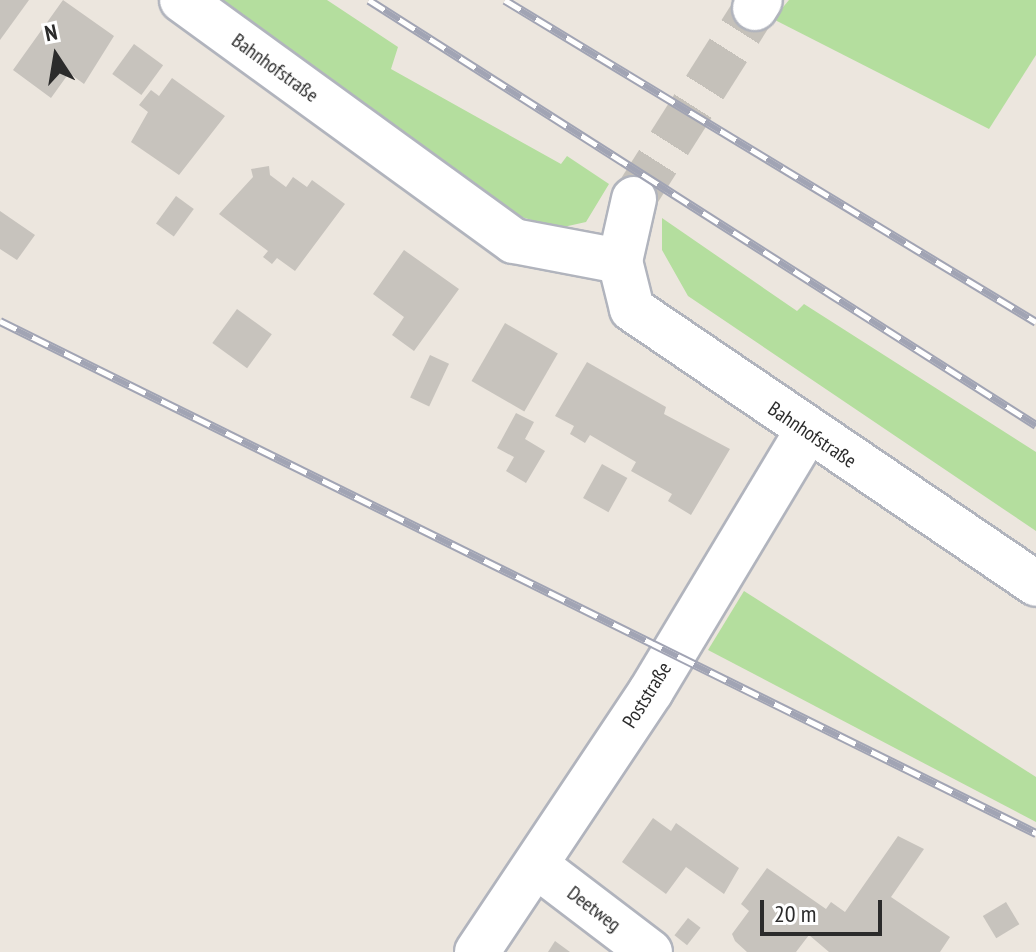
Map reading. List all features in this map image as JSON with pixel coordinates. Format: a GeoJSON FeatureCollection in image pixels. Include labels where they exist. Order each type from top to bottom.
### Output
{"type":"FeatureCollection","features":[{"type":"Feature","properties":{"kind":"street","name":"Bahnhofstraße"},"geometry":{"type":"LineString","coordinates":[[182,0],[514,241],[620,261]]}},
{"type":"Feature","properties":{"kind":"street","name":"Bahnhofstraße"},"geometry":{"type":"LineString","coordinates":[[634,199],[620,261],[632,309],[1036,584]]}},
{"type":"Feature","properties":{"kind":"street","name":"Poststraße"},"geometry":{"type":"LineString","coordinates":[[477,952],[537,866],[807,431]]}},
{"type":"Feature","properties":{"kind":"street","name":"Deetweg"},"geometry":{"type":"LineString","coordinates":[[537,866],[650,952]]}},
{"type":"Feature","properties":{"kind":"green space"},"geometry":{"type":"Polygon","coordinates":[[[221,0],[327,0],[398,47],[391,69],[561,164],[567,156],[609,184],[586,222],[559,228],[518,216],[221,0]]]}},
{"type":"Feature","properties":{"kind":"green space"},"geometry":{"type":"Polygon","coordinates":[[[789,0],[1036,0],[1036,55],[989,129],[773,19],[789,0]]]}},
{"type":"Feature","properties":{"kind":"green space"},"geometry":{"type":"Polygon","coordinates":[[[662,218],[797,311],[804,304],[1036,452],[1036,531],[688,296],[662,250],[662,218]]]}},
{"type":"Feature","properties":{"kind":"green space"},"geometry":{"type":"Polygon","coordinates":[[[744,591],[1036,777],[1036,822],[708,650],[744,591]]]}},
{"type":"Feature","properties":{"kind":"building"},"geometry":{"type":"Polygon","coordinates":[[[0,0],[29,0],[0,40],[0,0]]]}},
{"type":"Feature","properties":{"kind":"building"},"geometry":{"type":"Polygon","coordinates":[[[63,0],[114,36],[84,84],[69,73],[51,98],[13,70],[63,0]]]}},
{"type":"Feature","properties":{"kind":"building"},"geometry":{"type":"Polygon","coordinates":[[[134,44],[163,65],[141,95],[112,74],[134,44]]]}},
{"type":"Feature","properties":{"kind":"building"},"geometry":{"type":"Polygon","coordinates":[[[172,78],[225,116],[179,175],[131,142],[148,112],[139,105],[151,90],[159,96],[172,78]]]}},
{"type":"Feature","properties":{"kind":"building"},"geometry":{"type":"Polygon","coordinates":[[[269,166],[270,175],[286,187],[293,177],[307,187],[312,180],[345,204],[295,271],[277,258],[272,264],[263,257],[268,251],[219,214],[253,177],[251,169],[269,166]]]}},
{"type":"Feature","properties":{"kind":"building"},"geometry":{"type":"Polygon","coordinates":[[[176,196],[194,209],[174,236],[156,224],[176,196]]]}},
{"type":"Feature","properties":{"kind":"building"},"geometry":{"type":"Polygon","coordinates":[[[0,211],[35,235],[17,260],[0,249],[0,211]]]}},
{"type":"Feature","properties":{"kind":"building"},"geometry":{"type":"Polygon","coordinates":[[[404,250],[459,289],[414,351],[392,335],[404,317],[373,294],[404,250]]]}},
{"type":"Feature","properties":{"kind":"building"},"geometry":{"type":"Polygon","coordinates":[[[237,309],[272,334],[247,368],[212,343],[237,309]]]}},
{"type":"Feature","properties":{"kind":"building"},"geometry":{"type":"Polygon","coordinates":[[[505,323],[558,353],[524,412],[472,381],[505,323]]]}},
{"type":"Feature","properties":{"kind":"building"},"geometry":{"type":"Polygon","coordinates":[[[430,355],[449,364],[429,406],[410,398],[430,355]]]}},
{"type":"Feature","properties":{"kind":"building"},"geometry":{"type":"Polygon","coordinates":[[[587,362],[666,407],[664,414],[730,449],[691,515],[668,501],[672,494],[631,471],[636,462],[590,435],[585,443],[570,434],[574,426],[555,416],[587,362]]]}},
{"type":"Feature","properties":{"kind":"building"},"geometry":{"type":"Polygon","coordinates":[[[516,413],[534,422],[525,439],[545,451],[526,483],[506,471],[514,457],[497,448],[516,413]]]}},
{"type":"Feature","properties":{"kind":"building"},"geometry":{"type":"Polygon","coordinates":[[[602,464],[627,478],[608,512],[583,498],[602,464]]]}},
{"type":"Feature","properties":{"kind":"building"},"geometry":{"type":"Polygon","coordinates":[[[653,818],[671,831],[676,823],[739,868],[724,894],[686,867],[666,894],[622,862],[653,818]]]}},
{"type":"Feature","properties":{"kind":"building"},"geometry":{"type":"Polygon","coordinates":[[[898,836],[924,849],[891,897],[950,937],[940,952],[829,952],[809,935],[796,952],[747,952],[735,941],[732,934],[749,911],[741,904],[767,868],[826,909],[831,902],[845,912],[898,836]]]}},
{"type":"Feature","properties":{"kind":"building"},"geometry":{"type":"Polygon","coordinates":[[[1006,902],[1019,924],[996,938],[983,916],[1006,902]]]}},
{"type":"Feature","properties":{"kind":"building"},"geometry":{"type":"Polygon","coordinates":[[[688,918],[701,928],[687,945],[674,935],[688,918]]]}},
{"type":"Feature","properties":{"kind":"building"},"geometry":{"type":"Polygon","coordinates":[[[555,941],[570,952],[548,952],[555,941]]]}},
{"type":"Feature","properties":{"kind":"tunnel"},"geometry":{"type":"LineString","coordinates":[[634,199],[755,8]]}},
{"type":"Feature","properties":{"kind":"railway"},"geometry":{"type":"LineString","coordinates":[[369,0],[1036,425]]}},
{"type":"Feature","properties":{"kind":"railway"},"geometry":{"type":"LineString","coordinates":[[505,0],[1036,322]]}},
{"type":"Feature","properties":{"kind":"railway"},"geometry":{"type":"LineString","coordinates":[[0,321],[1036,833]]}}]}
